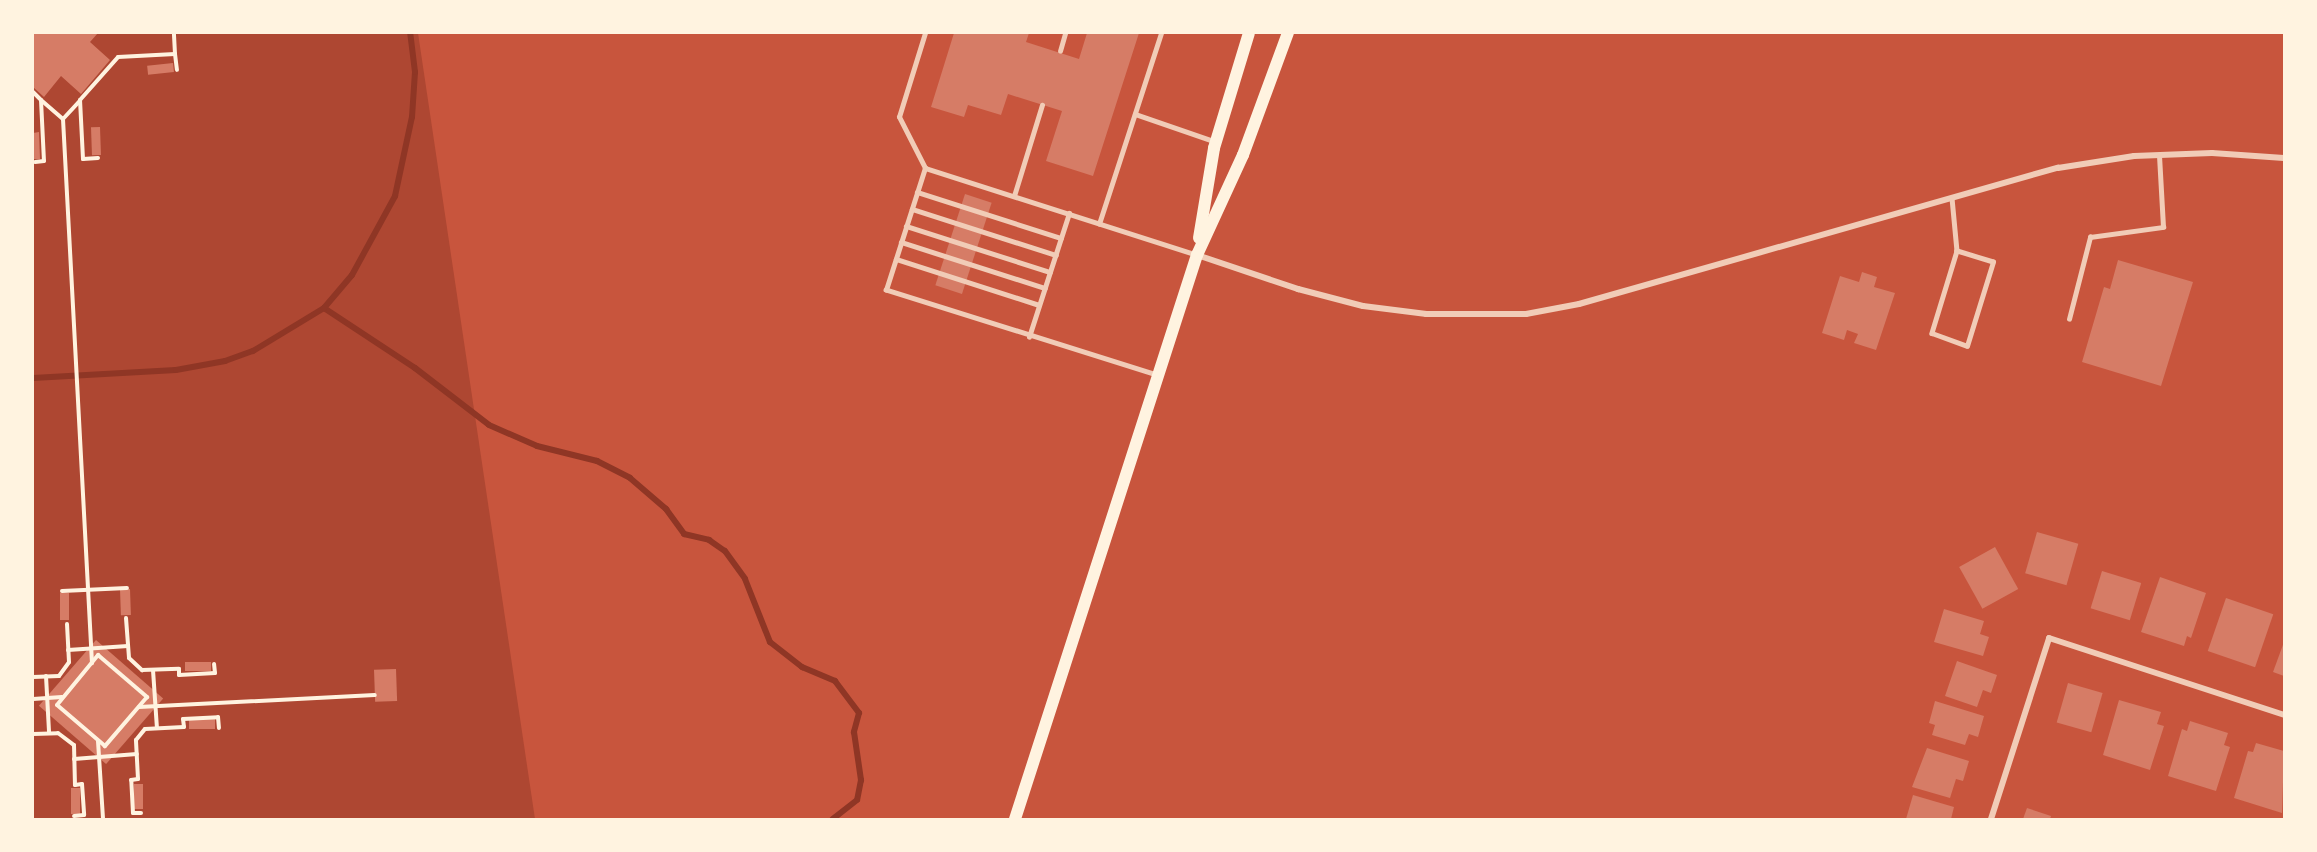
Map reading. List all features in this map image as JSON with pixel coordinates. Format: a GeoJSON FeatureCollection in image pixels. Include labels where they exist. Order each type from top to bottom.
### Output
{"type":"FeatureCollection","features":[{"type":"Feature","properties":{"kind":"main road"},"geometry":{"type":"LineString","coordinates":[[1197,255],[1216,142],[1249,33]]}},
{"type":"Feature","properties":{"kind":"main road"},"geometry":{"type":"LineString","coordinates":[[1015,819],[1197,255],[1243,155],[1288,33]]}},
{"type":"Feature","properties":{"kind":"street"},"geometry":{"type":"LineString","coordinates":[[1197,255],[1298,289],[1363,306],[1426,314],[1526,314],[1579,303],[2058,168],[2159,155],[2212,153],[2284,158]]}},
{"type":"Feature","properties":{"kind":"street"},"geometry":{"type":"LineString","coordinates":[[1991,819],[2049,638],[2284,715]]}},
{"type":"Feature","properties":{"kind":"lane"},"geometry":{"type":"LineString","coordinates":[[925,33],[899,117],[925,168],[886,290],[1029,337],[1158,375]]}},
{"type":"Feature","properties":{"kind":"lane"},"geometry":{"type":"LineString","coordinates":[[1060,51],[1065,33]]}},
{"type":"Feature","properties":{"kind":"lane"},"geometry":{"type":"LineString","coordinates":[[1099,224],[1161,33]]}},
{"type":"Feature","properties":{"kind":"lane"},"geometry":{"type":"LineString","coordinates":[[1014,196],[1042,105]]}},
{"type":"Feature","properties":{"kind":"lane"},"geometry":{"type":"LineString","coordinates":[[1135,114],[1216,142]]}},
{"type":"Feature","properties":{"kind":"lane"},"geometry":{"type":"LineString","coordinates":[[2069,319],[2090,237],[2163,227],[2159,155]]}},
{"type":"Feature","properties":{"kind":"lane"},"geometry":{"type":"LineString","coordinates":[[925,168],[1197,255]]}},
{"type":"Feature","properties":{"kind":"lane"},"geometry":{"type":"LineString","coordinates":[[917,192],[1061,238]]}},
{"type":"Feature","properties":{"kind":"lane"},"geometry":{"type":"LineString","coordinates":[[1952,198],[1957,251],[1932,333],[1967,346],[1994,262],[1957,251]]}},
{"type":"Feature","properties":{"kind":"lane"},"geometry":{"type":"LineString","coordinates":[[912,209],[1056,255]]}},
{"type":"Feature","properties":{"kind":"lane"},"geometry":{"type":"LineString","coordinates":[[1029,337],[1069,213]]}},
{"type":"Feature","properties":{"kind":"lane"},"geometry":{"type":"LineString","coordinates":[[906,226],[1050,272]]}},
{"type":"Feature","properties":{"kind":"lane"},"geometry":{"type":"LineString","coordinates":[[901,242],[1045,288]]}},
{"type":"Feature","properties":{"kind":"lane"},"geometry":{"type":"LineString","coordinates":[[896,259],[1039,305]]}},
{"type":"Feature","properties":{"kind":"path"},"geometry":{"type":"LineString","coordinates":[[174,33],[177,70]]}},
{"type":"Feature","properties":{"kind":"path"},"geometry":{"type":"LineString","coordinates":[[92,663],[75,392],[63,119],[118,57],[175,54]]}},
{"type":"Feature","properties":{"kind":"path"},"geometry":{"type":"LineString","coordinates":[[33,92],[63,119]]}},
{"type":"Feature","properties":{"kind":"path"},"geometry":{"type":"LineString","coordinates":[[35,162],[44,161],[42,100]]}},
{"type":"Feature","properties":{"kind":"path"},"geometry":{"type":"LineString","coordinates":[[80,100],[83,159],[98,158]]}},
{"type":"Feature","properties":{"kind":"path"},"geometry":{"type":"LineString","coordinates":[[62,591],[127,588]]}},
{"type":"Feature","properties":{"kind":"path"},"geometry":{"type":"LineString","coordinates":[[126,618],[129,658],[142,670],[179,669],[179,675],[215,673],[214,664]]}},
{"type":"Feature","properties":{"kind":"path"},"geometry":{"type":"LineString","coordinates":[[33,677],[59,676],[69,662],[67,624]]}},
{"type":"Feature","properties":{"kind":"path"},"geometry":{"type":"LineString","coordinates":[[68,650],[128,646]]}},
{"type":"Feature","properties":{"kind":"path"},"geometry":{"type":"LineString","coordinates":[[98,655],[147,697],[105,746],[57,705],[92,663],[98,655]]}},
{"type":"Feature","properties":{"kind":"path"},"geometry":{"type":"LineString","coordinates":[[153,670],[157,728]]}},
{"type":"Feature","properties":{"kind":"path"},"geometry":{"type":"LineString","coordinates":[[46,676],[50,732]]}},
{"type":"Feature","properties":{"kind":"path"},"geometry":{"type":"LineString","coordinates":[[138,707],[375,695]]}},
{"type":"Feature","properties":{"kind":"path"},"geometry":{"type":"LineString","coordinates":[[33,699],[63,697]]}},
{"type":"Feature","properties":{"kind":"path"},"geometry":{"type":"LineString","coordinates":[[141,813],[133,813],[131,780],[138,779],[136,740],[145,729],[184,727],[183,719],[218,717],[219,729]]}},
{"type":"Feature","properties":{"kind":"path"},"geometry":{"type":"LineString","coordinates":[[33,735],[58,733],[74,744],[75,784],[82,784],[84,815],[74,816]]}},
{"type":"Feature","properties":{"kind":"path"},"geometry":{"type":"LineString","coordinates":[[98,740],[103,819]]}},
{"type":"Feature","properties":{"kind":"path"},"geometry":{"type":"LineString","coordinates":[[74,759],[137,754]]}},
{"type":"Feature","properties":{"kind":"shaded area"},"geometry":{"type":"Polygon","coordinates":[[[33,33],[418,33],[535,819],[33,819],[33,33]]]}},
{"type":"Feature","properties":{"kind":"building"},"geometry":{"type":"Polygon","coordinates":[[[33,33],[98,33],[90,42],[110,60],[81,94],[61,76],[44,97],[33,87],[33,33]]]}},
{"type":"Feature","properties":{"kind":"building"},"geometry":{"type":"Polygon","coordinates":[[[954,33],[1029,33],[1026,42],[1079,59],[1087,33],[1139,33],[1093,176],[1046,161],[1062,111],[1008,94],[1001,115],[968,105],[964,117],[931,107],[954,33]]]}},
{"type":"Feature","properties":{"kind":"building"},"geometry":{"type":"Polygon","coordinates":[[[173,63],[174,72],[148,75],[147,66],[173,63]]]}},
{"type":"Feature","properties":{"kind":"building"},"geometry":{"type":"Polygon","coordinates":[[[91,127],[100,127],[101,155],[92,155],[91,127]]]}},
{"type":"Feature","properties":{"kind":"building"},"geometry":{"type":"Polygon","coordinates":[[[39,132],[40,159],[33,159],[33,133],[39,132]]]}},
{"type":"Feature","properties":{"kind":"building"},"geometry":{"type":"Polygon","coordinates":[[[965,194],[992,203],[962,294],[935,285],[965,194]]]}},
{"type":"Feature","properties":{"kind":"building"},"geometry":{"type":"Polygon","coordinates":[[[2118,260],[2193,282],[2161,386],[2082,362],[2104,287],[2110,289],[2118,260]]]}},
{"type":"Feature","properties":{"kind":"building"},"geometry":{"type":"Polygon","coordinates":[[[1862,272],[1877,277],[1874,287],[1895,293],[1876,350],[1854,343],[1858,334],[1847,330],[1844,340],[1822,333],[1840,276],[1859,282],[1862,272]]]}},
{"type":"Feature","properties":{"kind":"building"},"geometry":{"type":"Polygon","coordinates":[[[2037,532],[2078,544],[2066,585],[2025,573],[2037,532]]]}},
{"type":"Feature","properties":{"kind":"building"},"geometry":{"type":"Polygon","coordinates":[[[1995,547],[2018,589],[1982,609],[1959,567],[1995,547]]]}},
{"type":"Feature","properties":{"kind":"building"},"geometry":{"type":"Polygon","coordinates":[[[2102,571],[2141,583],[2130,620],[2091,608],[2102,571]]]}},
{"type":"Feature","properties":{"kind":"building"},"geometry":{"type":"Polygon","coordinates":[[[2160,577],[2206,593],[2191,638],[2187,636],[2184,646],[2141,632],[2160,577]]]}},
{"type":"Feature","properties":{"kind":"building"},"geometry":{"type":"Polygon","coordinates":[[[120,589],[130,589],[131,615],[121,615],[120,589]]]}},
{"type":"Feature","properties":{"kind":"building"},"geometry":{"type":"Polygon","coordinates":[[[60,593],[69,593],[69,620],[60,620],[60,593]]]}},
{"type":"Feature","properties":{"kind":"building"},"geometry":{"type":"Polygon","coordinates":[[[2226,598],[2273,614],[2255,667],[2208,651],[2226,598]]]}},
{"type":"Feature","properties":{"kind":"building"},"geometry":{"type":"Polygon","coordinates":[[[1944,609],[1984,621],[1980,634],[1989,637],[1983,656],[1934,642],[1944,609]]]}},
{"type":"Feature","properties":{"kind":"building"},"geometry":{"type":"Polygon","coordinates":[[[96,640],[163,698],[106,764],[39,706],[96,640]]]}},
{"type":"Feature","properties":{"kind":"building"},"geometry":{"type":"Polygon","coordinates":[[[2284,642],[2284,676],[2273,672],[2284,642]]]}},
{"type":"Feature","properties":{"kind":"building"},"geometry":{"type":"Polygon","coordinates":[[[1957,661],[1997,675],[1991,693],[1983,690],[1977,707],[1945,696],[1957,661]]]}},
{"type":"Feature","properties":{"kind":"building"},"geometry":{"type":"Polygon","coordinates":[[[185,662],[211,662],[211,671],[185,671],[185,662]]]}},
{"type":"Feature","properties":{"kind":"building"},"geometry":{"type":"Polygon","coordinates":[[[396,669],[397,701],[375,702],[374,670],[396,669]]]}},
{"type":"Feature","properties":{"kind":"building"},"geometry":{"type":"Polygon","coordinates":[[[2068,683],[2103,693],[2091,732],[2057,722],[2068,683]]]}},
{"type":"Feature","properties":{"kind":"building"},"geometry":{"type":"Polygon","coordinates":[[[2119,700],[2161,712],[2157,724],[2164,726],[2150,770],[2103,755],[2119,700]]]}},
{"type":"Feature","properties":{"kind":"building"},"geometry":{"type":"Polygon","coordinates":[[[1935,701],[1984,716],[1978,737],[1969,734],[1965,745],[1932,735],[1935,725],[1929,723],[1935,701]]]}},
{"type":"Feature","properties":{"kind":"building"},"geometry":{"type":"Polygon","coordinates":[[[189,719],[215,719],[215,729],[189,729],[189,719]]]}},
{"type":"Feature","properties":{"kind":"building"},"geometry":{"type":"Polygon","coordinates":[[[2190,721],[2228,733],[2224,745],[2230,747],[2216,791],[2168,776],[2182,729],[2187,731],[2190,721]]]}},
{"type":"Feature","properties":{"kind":"building"},"geometry":{"type":"Polygon","coordinates":[[[2256,743],[2284,751],[2282,813],[2234,798],[2248,751],[2253,752],[2256,743]]]}},
{"type":"Feature","properties":{"kind":"building"},"geometry":{"type":"Polygon","coordinates":[[[1927,748],[1969,761],[1963,781],[1956,779],[1950,798],[1912,787],[1927,748]]]}},
{"type":"Feature","properties":{"kind":"building"},"geometry":{"type":"Polygon","coordinates":[[[134,784],[143,784],[143,809],[134,809],[134,784]]]}},
{"type":"Feature","properties":{"kind":"building"},"geometry":{"type":"Polygon","coordinates":[[[71,788],[80,788],[80,814],[71,814],[71,788]]]}},
{"type":"Feature","properties":{"kind":"building"},"geometry":{"type":"Polygon","coordinates":[[[1913,795],[1954,807],[1951,819],[1906,819],[1913,795]]]}},
{"type":"Feature","properties":{"kind":"building"},"geometry":{"type":"Polygon","coordinates":[[[2027,808],[2051,816],[2050,819],[2023,819],[2027,808]]]}},
{"type":"Feature","properties":{"kind":"waterway"},"geometry":{"type":"LineString","coordinates":[[33,378],[176,370],[225,361],[253,351],[324,308],[352,275],[395,196],[412,117],[415,72],[410,33]]}},
{"type":"Feature","properties":{"kind":"waterway"},"geometry":{"type":"LineString","coordinates":[[324,308],[415,368],[489,425],[537,446],[597,461],[630,478],[666,509],[684,534],[709,540],[725,551],[745,579],[770,642],[802,667],[835,681],[859,713],[854,732],[861,780],[857,800],[833,819]]}}]}
